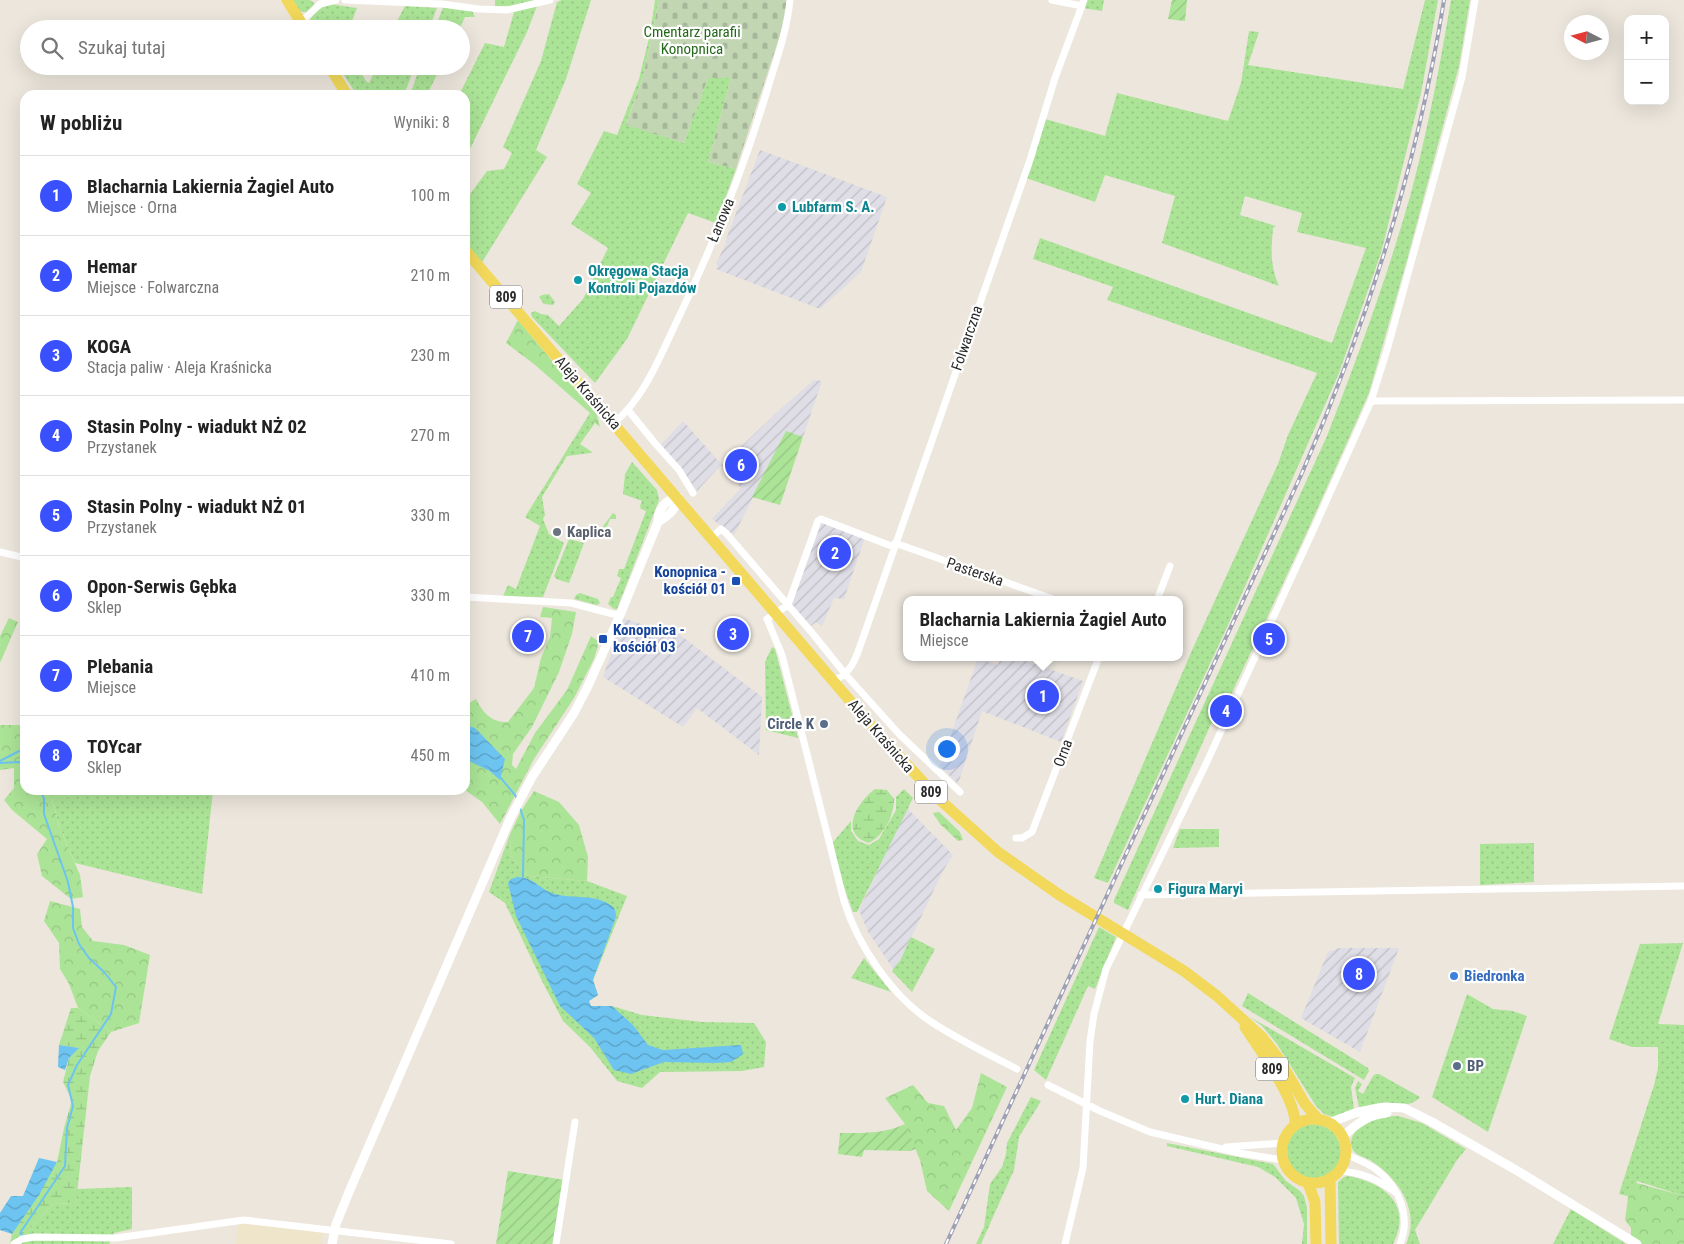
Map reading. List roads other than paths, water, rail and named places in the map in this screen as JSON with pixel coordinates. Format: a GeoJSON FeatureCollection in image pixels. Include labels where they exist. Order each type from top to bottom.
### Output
{"type":"FeatureCollection","features":[{"type":"Feature","properties":{"kind":"main road"},"geometry":{"type":"LineString","coordinates":[[287,0],[300,20]]}},
{"type":"Feature","properties":{"kind":"main road"},"geometry":{"type":"LineString","coordinates":[[335,75],[345,90]]}},
{"type":"Feature","properties":{"kind":"main road","name":"Aleja Kraśnicka"},"geometry":{"type":"LineString","coordinates":[[470,256],[614,422],[834,682],[909,768],[958,817],[1019,868],[1202,984],[1238,1017]]}},
{"type":"Feature","properties":{"kind":"main road","name":"809"},"geometry":{"type":"LineString","coordinates":[[1238,1017],[1254,1029],[1270,1048],[1306,1104],[1324,1122],[1337,1130],[1342,1138]]}},
{"type":"Feature","properties":{"kind":"main road","name":"809"},"geometry":{"type":"LineString","coordinates":[[1238,1017],[1284,1090],[1292,1109],[1295,1125]]}},
{"type":"Feature","properties":{"kind":"main road"},"geometry":{"type":"LineString","coordinates":[[1324,1122],[1306,1120],[1295,1125],[1287,1133],[1283,1143],[1283,1160],[1292,1175],[1308,1183],[1320,1183],[1334,1175],[1343,1163],[1345,1154],[1342,1138]]}},
{"type":"Feature","properties":{"kind":"main road"},"geometry":{"type":"LineString","coordinates":[[1331,1244],[1334,1175]]}},
{"type":"Feature","properties":{"kind":"main road"},"geometry":{"type":"LineString","coordinates":[[1308,1183],[1315,1202],[1316,1244]]}},
{"type":"Feature","properties":{"kind":"street"},"geometry":{"type":"LineString","coordinates":[[307,20],[320,4],[336,0]]}},
{"type":"Feature","properties":{"kind":"street"},"geometry":{"type":"LineString","coordinates":[[345,0],[442,4],[479,9],[507,10],[550,0]]}},
{"type":"Feature","properties":{"kind":"street","name":"Łanowa"},"geometry":{"type":"LineString","coordinates":[[614,422],[628,410],[650,376],[697,278],[731,197],[760,112],[788,20],[790,0]]}},
{"type":"Feature","properties":{"kind":"street"},"geometry":{"type":"LineString","coordinates":[[1052,0],[1083,3]]}},
{"type":"Feature","properties":{"kind":"street"},"geometry":{"type":"LineString","coordinates":[[1065,1244],[1082,1174],[1090,1041],[1100,988],[1110,958],[1205,766],[1370,401],[1387,350],[1462,77],[1475,0]]}},
{"type":"Feature","properties":{"kind":"street","name":"Folwarczna"},"geometry":{"type":"LineString","coordinates":[[846,675],[853,664],[864,635],[1024,178],[1055,78],[1083,3]]}},
{"type":"Feature","properties":{"kind":"street"},"geometry":{"type":"LineString","coordinates":[[1370,401],[1588,402],[1684,400]]}},
{"type":"Feature","properties":{"kind":"street"},"geometry":{"type":"LineString","coordinates":[[628,410],[679,470],[693,492]]}},
{"type":"Feature","properties":{"kind":"street"},"geometry":{"type":"LineString","coordinates":[[332,1244],[334,1230],[349,1192],[510,819],[525,790],[580,701],[620,614],[658,522],[677,506],[678,497]]}},
{"type":"Feature","properties":{"kind":"street","name":"Pasterska"},"geometry":{"type":"LineString","coordinates":[[788,605],[818,521],[821,519],[1044,596]]}},
{"type":"Feature","properties":{"kind":"street"},"geometry":{"type":"LineString","coordinates":[[712,537],[722,528],[846,675],[899,734],[960,792]]}},
{"type":"Feature","properties":{"kind":"street"},"geometry":{"type":"LineString","coordinates":[[0,552],[20,557]]}},
{"type":"Feature","properties":{"kind":"street"},"geometry":{"type":"LineString","coordinates":[[1159,596],[1170,566]]}},
{"type":"Feature","properties":{"kind":"street"},"geometry":{"type":"LineString","coordinates":[[470,597],[571,603],[613,614],[620,614]]}},
{"type":"Feature","properties":{"kind":"street"},"geometry":{"type":"LineString","coordinates":[[788,605],[767,619],[782,656],[847,913],[862,942],[882,973],[908,1004],[962,1041],[1017,1069]]}},
{"type":"Feature","properties":{"kind":"street","name":"Orna"},"geometry":{"type":"LineString","coordinates":[[1016,838],[1022,838],[1032,832],[1097,661]]}},
{"type":"Feature","properties":{"kind":"street"},"geometry":{"type":"LineString","coordinates":[[834,682],[846,675]]}},
{"type":"Feature","properties":{"kind":"street"},"geometry":{"type":"LineString","coordinates":[[1141,895],[1684,886]]}},
{"type":"Feature","properties":{"kind":"street"},"geometry":{"type":"LineString","coordinates":[[1048,1085],[1150,1132],[1196,1144],[1283,1160]]}},
{"type":"Feature","properties":{"kind":"street"},"geometry":{"type":"LineString","coordinates":[[1324,1122],[1384,1107],[1404,1108],[1418,1114],[1516,1170],[1637,1244]]}},
{"type":"Feature","properties":{"kind":"street"},"geometry":{"type":"LineString","coordinates":[[1342,1138],[1360,1122],[1374,1115],[1418,1114]]}},
{"type":"Feature","properties":{"kind":"street"},"geometry":{"type":"LineString","coordinates":[[556,1244],[575,1122]]}},
{"type":"Feature","properties":{"kind":"street"},"geometry":{"type":"LineString","coordinates":[[1220,1148],[1283,1143]]}},
{"type":"Feature","properties":{"kind":"street"},"geometry":{"type":"LineString","coordinates":[[1345,1154],[1378,1170],[1392,1184],[1404,1209],[1404,1230],[1400,1244]]}},
{"type":"Feature","properties":{"kind":"street"},"geometry":{"type":"LineString","coordinates":[[1334,1175],[1366,1175],[1376,1179],[1397,1193]]}},
{"type":"Feature","properties":{"kind":"street"},"geometry":{"type":"LineString","coordinates":[[14,1244],[25,1238],[116,1238],[238,1220],[451,1244]]}},
{"type":"Feature","properties":{"kind":"water"},"geometry":{"type":"Polygon","coordinates":[[[470,726],[475,728],[505,759],[500,780],[485,767],[470,760],[470,726]]]}},
{"type":"Feature","properties":{"kind":"water"},"geometry":{"type":"Polygon","coordinates":[[[517,877],[533,881],[545,890],[555,894],[596,899],[611,905],[615,909],[616,917],[593,980],[598,995],[589,1001],[591,1006],[612,1006],[633,1025],[648,1045],[663,1050],[741,1045],[743,1054],[731,1062],[664,1062],[631,1074],[614,1070],[594,1038],[560,1006],[516,916],[508,883],[511,879],[517,877]]]}},
{"type":"Feature","properties":{"kind":"water"},"geometry":{"type":"Polygon","coordinates":[[[59,1045],[79,1048],[69,1058],[65,1070],[58,1067],[59,1045]]]}},
{"type":"Feature","properties":{"kind":"water"},"geometry":{"type":"Polygon","coordinates":[[[39,1158],[57,1162],[39,1195],[12,1234],[0,1230],[0,1213],[11,1196],[23,1196],[39,1158]]]}},
{"type":"Feature","properties":{"kind":"waterway"},"geometry":{"type":"LineString","coordinates":[[0,761],[20,751]]}},
{"type":"Feature","properties":{"kind":"waterway"},"geometry":{"type":"LineString","coordinates":[[470,760],[488,769]]}},
{"type":"Feature","properties":{"kind":"waterway"},"geometry":{"type":"LineString","coordinates":[[0,763],[20,763]]}},
{"type":"Feature","properties":{"kind":"waterway"},"geometry":{"type":"LineString","coordinates":[[500,777],[517,799]]}},
{"type":"Feature","properties":{"kind":"waterway"},"geometry":{"type":"LineString","coordinates":[[24,1237],[20,1233],[65,1166],[67,1128],[73,1106],[68,1085],[77,1065],[111,1014],[116,987],[89,958],[79,944],[73,928],[73,907],[68,882],[44,814],[43,795]]}},
{"type":"Feature","properties":{"kind":"waterway"},"geometry":{"type":"LineString","coordinates":[[520,808],[524,820],[523,877]]}},
{"type":"Feature","properties":{"kind":"railway"},"geometry":{"type":"LineString","coordinates":[[946,1244],[1302,473],[1326,416],[1369,300],[1388,241],[1420,121],[1444,0]]}},
{"type":"Feature","properties":{"kind":"place","name":"Lubfarm S. A."},"geometry":{"type":"Point","coordinates":[782,207]}},
{"type":"Feature","properties":{"kind":"place","name":"Okręgowa Stacja Kontroli Pojazdów"},"geometry":{"type":"Point","coordinates":[578,280]}},
{"type":"Feature","properties":{"kind":"place","name":"Opon-Serwis Gębka"},"geometry":{"type":"Point","coordinates":[741,465]}},
{"type":"Feature","properties":{"kind":"place","name":"Kaplica"},"geometry":{"type":"Point","coordinates":[557,532]}},
{"type":"Feature","properties":{"kind":"place","name":"Hemar"},"geometry":{"type":"Point","coordinates":[835,553]}},
{"type":"Feature","properties":{"kind":"place","name":"Konopnica - kościół 01"},"geometry":{"type":"Point","coordinates":[736,581]}},
{"type":"Feature","properties":{"kind":"place","name":"KOGA"},"geometry":{"type":"Point","coordinates":[733,634]}},
{"type":"Feature","properties":{"kind":"place","name":"Plebania"},"geometry":{"type":"Point","coordinates":[528,636]}},
{"type":"Feature","properties":{"kind":"place","name":"Konopnica - kościół 03"},"geometry":{"type":"Point","coordinates":[603,639]}},
{"type":"Feature","properties":{"kind":"place","name":"Stasin Polny - wiadukt NŻ 01"},"geometry":{"type":"Point","coordinates":[1269,639]}},
{"type":"Feature","properties":{"kind":"place","name":"Blacharnia Lakiernia Żagiel Auto"},"geometry":{"type":"Point","coordinates":[1043,696]}},
{"type":"Feature","properties":{"kind":"place","name":"Stasin Polny - wiadukt NŻ 02"},"geometry":{"type":"Point","coordinates":[1226,711]}},
{"type":"Feature","properties":{"kind":"place","name":"Circle K"},"geometry":{"type":"Point","coordinates":[824,724]}},
{"type":"Feature","properties":{"kind":"place","name":"Figura Maryi"},"geometry":{"type":"Point","coordinates":[1158,889]}},
{"type":"Feature","properties":{"kind":"place","name":"TOYcar"},"geometry":{"type":"Point","coordinates":[1359,974]}},
{"type":"Feature","properties":{"kind":"place","name":"Biedronka"},"geometry":{"type":"Point","coordinates":[1454,976]}},
{"type":"Feature","properties":{"kind":"place","name":"BP"},"geometry":{"type":"Point","coordinates":[1457,1066]}},
{"type":"Feature","properties":{"kind":"place","name":"Hurt. Diana"},"geometry":{"type":"Point","coordinates":[1185,1099]}},
{"type":"Feature","properties":{"kind":"park label","name":"Cmentarz parafii Konopnica"},"geometry":{"type":"Point","coordinates":[692,40]}}]}
